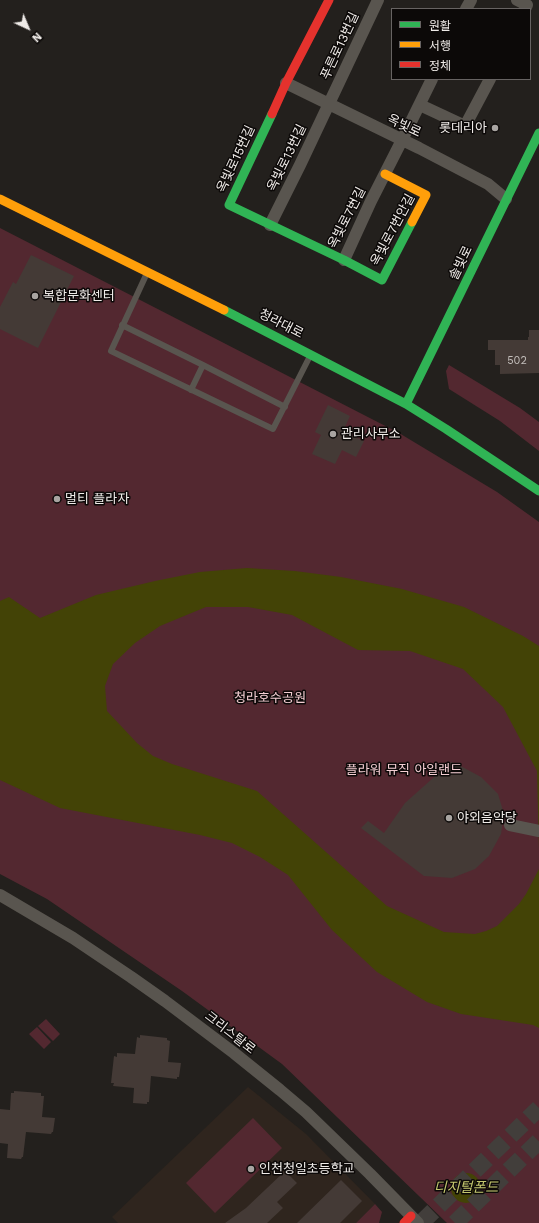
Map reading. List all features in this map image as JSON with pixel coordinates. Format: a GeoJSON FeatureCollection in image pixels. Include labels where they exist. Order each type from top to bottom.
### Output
{"type":"FeatureCollection","features":[{"type":"Feature","properties":{"kind":"street"},"geometry":{"type":"LineString","coordinates":[[286,83],[329,0]]}},
{"type":"Feature","properties":{"kind":"street","name":"푸른로13번길"},"geometry":{"type":"LineString","coordinates":[[328,104],[378,0]]}},
{"type":"Feature","properties":{"kind":"street"},"geometry":{"type":"LineString","coordinates":[[517,0],[527,5],[526,8]]}},
{"type":"Feature","properties":{"kind":"street","name":"옥빛로7번길"},"geometry":{"type":"LineString","coordinates":[[270,225],[344,260],[432,80]]}},
{"type":"Feature","properties":{"kind":"street"},"geometry":{"type":"LineString","coordinates":[[420,105],[465,126],[489,80]]}},
{"type":"Feature","properties":{"kind":"street","name":"옥빛로"},"geometry":{"type":"LineString","coordinates":[[286,83],[488,184],[506,199]]}},
{"type":"Feature","properties":{"kind":"street","name":"옥빛로15번길"},"geometry":{"type":"LineString","coordinates":[[270,225],[229,205],[286,83]]}},
{"type":"Feature","properties":{"kind":"street","name":"옥빛로13번길"},"geometry":{"type":"LineString","coordinates":[[270,225],[328,104]]}},
{"type":"Feature","properties":{"kind":"street","name":"솔빛로"},"geometry":{"type":"LineString","coordinates":[[406,404],[539,133]]}},
{"type":"Feature","properties":{"kind":"street","name":"옥빛로7번안길"},"geometry":{"type":"LineString","coordinates":[[344,260],[382,280],[426,196],[385,174]]}},
{"type":"Feature","properties":{"kind":"street","name":"청라대로"},"geometry":{"type":"LineString","coordinates":[[0,199],[311,354],[406,404],[539,491]]}},
{"type":"Feature","properties":{"kind":"street"},"geometry":{"type":"LineString","coordinates":[[510,825],[539,831]]}},
{"type":"Feature","properties":{"kind":"street","name":"크리스탈로"},"geometry":{"type":"LineString","coordinates":[[0,895],[73,938],[131,977],[165,1001],[280,1090],[306,1112],[370,1174],[411,1221]]}},
{"type":"Feature","properties":{"kind":"lane"},"geometry":{"type":"LineString","coordinates":[[148,272],[111,351],[274,430],[311,354]]}},
{"type":"Feature","properties":{"kind":"lane"},"geometry":{"type":"LineString","coordinates":[[122,325],[285,407]]}},
{"type":"Feature","properties":{"kind":"lane"},"geometry":{"type":"LineString","coordinates":[[191,390],[203,365]]}},
{"type":"Feature","properties":{"kind":"shaded area","name":"인천청일초등학교"},"geometry":{"type":"Polygon","coordinates":[[[248,1087],[306,1134],[375,1204],[356,1223],[118,1223],[112,1217],[248,1087]]]}},
{"type":"Feature","properties":{"kind":"green space","name":"청라호수공원"},"geometry":{"type":"Polygon","coordinates":[[[0,228],[399,433],[497,492],[539,522],[539,1223],[447,1223],[282,1064],[182,991],[47,899],[0,874],[0,228]]]}},
{"type":"Feature","properties":{"kind":"green space"},"geometry":{"type":"Polygon","coordinates":[[[449,365],[520,408],[539,422],[539,451],[500,421],[449,389],[446,371],[449,365]]]}},
{"type":"Feature","properties":{"kind":"green space"},"geometry":{"type":"Polygon","coordinates":[[[46,1019],[60,1034],[53,1041],[38,1026],[46,1019]]]}},
{"type":"Feature","properties":{"kind":"green space"},"geometry":{"type":"Polygon","coordinates":[[[37,1027],[51,1042],[44,1049],[29,1034],[37,1027]]]}},
{"type":"Feature","properties":{"kind":"green space"},"geometry":{"type":"Polygon","coordinates":[[[253,1118],[282,1148],[215,1213],[186,1183],[253,1118]]]}},
{"type":"Feature","properties":{"kind":"green space"},"geometry":{"type":"Polygon","coordinates":[[[375,1204],[382,1212],[379,1223],[356,1223],[375,1204]]]}},
{"type":"Feature","properties":{"kind":"water"},"geometry":{"type":"Polygon","coordinates":[[[247,568],[295,571],[341,577],[402,589],[464,607],[523,636],[539,646],[539,849],[537,771],[503,707],[463,669],[410,651],[358,650],[292,615],[248,607],[206,607],[160,626],[135,643],[113,664],[105,686],[107,711],[137,743],[153,756],[172,764],[257,791],[387,906],[444,932],[475,934],[497,926],[519,904],[539,869],[539,1028],[533,1025],[461,1014],[427,1002],[377,972],[332,930],[288,875],[260,857],[232,843],[200,835],[60,808],[0,780],[0,601],[9,597],[40,618],[96,595],[200,572],[247,568]]]}},
{"type":"Feature","properties":{"kind":"water","name":"디지털폰드"},"geometry":{"type":"Polygon","coordinates":[[[466,1173],[477,1177],[481,1188],[477,1199],[466,1203],[455,1199],[451,1188],[455,1177],[466,1173]]]}},
{"type":"Feature","properties":{"kind":"building","name":"복합문화센터"},"geometry":{"type":"Polygon","coordinates":[[[31,255],[74,276],[38,348],[0,329],[0,307],[13,282],[16,284],[31,255]]]}},
{"type":"Feature","properties":{"kind":"building"},"geometry":{"type":"Polygon","coordinates":[[[529,330],[539,330],[539,373],[500,374],[500,365],[495,365],[495,350],[488,350],[488,340],[528,340],[529,330]]]}},
{"type":"Feature","properties":{"kind":"building","name":"관리사무소"},"geometry":{"type":"Polygon","coordinates":[[[328,405],[350,416],[343,431],[364,441],[356,457],[342,450],[335,464],[312,454],[321,435],[315,432],[328,405]]]}},
{"type":"Feature","properties":{"kind":"building","name":"야외음악당"},"geometry":{"type":"Polygon","coordinates":[[[451,762],[481,777],[498,794],[504,814],[501,834],[489,856],[475,869],[452,878],[424,876],[361,828],[368,821],[384,833],[405,803],[451,762]]]}},
{"type":"Feature","properties":{"kind":"building"},"geometry":{"type":"Polygon","coordinates":[[[140,1035],[167,1038],[167,1040],[170,1041],[168,1062],[181,1063],[179,1077],[177,1077],[177,1079],[151,1076],[149,1102],[147,1102],[147,1104],[133,1103],[134,1088],[113,1086],[114,1083],[111,1083],[114,1056],[117,1057],[117,1053],[135,1054],[137,1037],[140,1038],[140,1035]]]}},
{"type":"Feature","properties":{"kind":"building"},"geometry":{"type":"Polygon","coordinates":[[[14,1091],[41,1093],[41,1096],[44,1096],[42,1117],[55,1118],[53,1132],[51,1134],[26,1132],[23,1157],[21,1159],[7,1158],[8,1144],[0,1143],[0,1109],[10,1110],[11,1093],[14,1093],[14,1091]]]}},
{"type":"Feature","properties":{"kind":"building"},"geometry":{"type":"Polygon","coordinates":[[[285,1171],[297,1183],[277,1202],[283,1208],[267,1223],[225,1223],[246,1208],[285,1171]]]}},
{"type":"Feature","properties":{"kind":"building"},"geometry":{"type":"Polygon","coordinates":[[[341,1180],[362,1201],[340,1223],[297,1223],[341,1180]]]}},
{"type":"Feature","properties":{"kind":"tunnel"},"geometry":{"type":"LineString","coordinates":[[421,1223],[539,1108]]}},
{"type":"Feature","properties":{"kind":"tunnel"},"geometry":{"type":"LineString","coordinates":[[455,1223],[539,1141]]}},
{"type":"Feature","properties":{"kind":"traffic: fast"},"geometry":{"type":"LineString","coordinates":[[272,114],[229,205],[344,260],[382,280],[412,222]]}},
{"type":"Feature","properties":{"kind":"traffic: fast"},"geometry":{"type":"LineString","coordinates":[[406,404],[539,133]]}},
{"type":"Feature","properties":{"kind":"traffic: fast"},"geometry":{"type":"LineString","coordinates":[[224,310],[406,404],[539,491]]}},
{"type":"Feature","properties":{"kind":"traffic: slow"},"geometry":{"type":"LineString","coordinates":[[385,174],[426,195],[412,222]]}},
{"type":"Feature","properties":{"kind":"traffic: slow"},"geometry":{"type":"LineString","coordinates":[[0,199],[224,310]]}},
{"type":"Feature","properties":{"kind":"traffic: jam"},"geometry":{"type":"LineString","coordinates":[[272,114],[286,83],[329,0]]}},
{"type":"Feature","properties":{"kind":"traffic: jam"},"geometry":{"type":"LineString","coordinates":[[404,1223],[411,1216]]}},
{"type":"Feature","properties":{"kind":"place","name":"롯데리아"},"geometry":{"type":"Point","coordinates":[495,128]}},
{"type":"Feature","properties":{"kind":"place","name":"복합문화센터"},"geometry":{"type":"Point","coordinates":[35,296]}},
{"type":"Feature","properties":{"kind":"place","name":"관리사무소"},"geometry":{"type":"Point","coordinates":[333,434]}},
{"type":"Feature","properties":{"kind":"place","name":"멀티 플라자"},"geometry":{"type":"Point","coordinates":[57,499]}},
{"type":"Feature","properties":{"kind":"place","name":"야외음악당"},"geometry":{"type":"Point","coordinates":[449,818]}},
{"type":"Feature","properties":{"kind":"place","name":"인천청일초등학교"},"geometry":{"type":"Point","coordinates":[251,1169]}},
{"type":"Feature","properties":{"kind":"park label","name":"플라워 뮤직 아일랜드"},"geometry":{"type":"Point","coordinates":[404,770]}}]}
